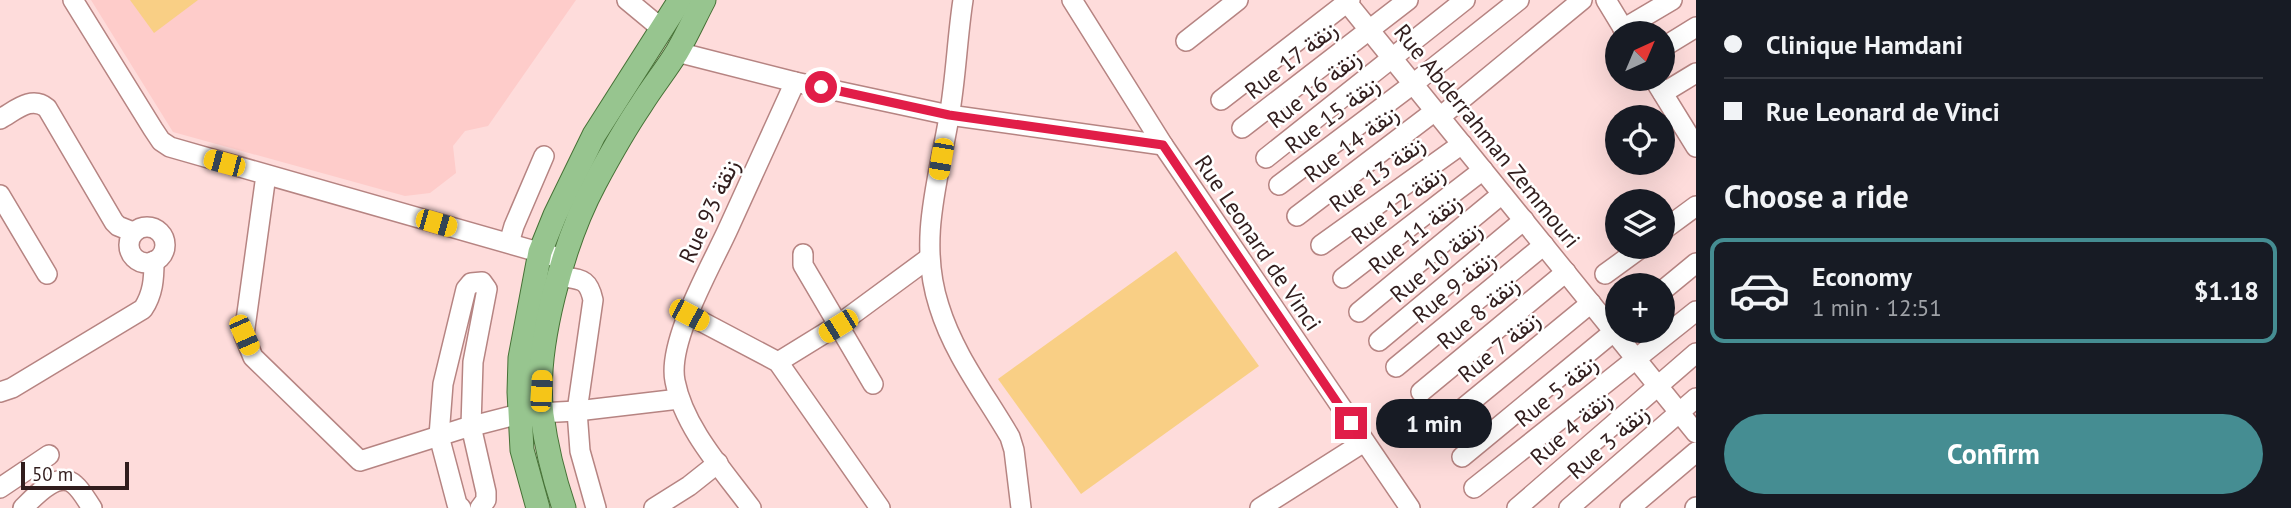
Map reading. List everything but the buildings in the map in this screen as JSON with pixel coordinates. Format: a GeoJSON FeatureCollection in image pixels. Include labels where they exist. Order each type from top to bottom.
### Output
{"type":"FeatureCollection","features":[{"type":"Feature","properties":{"kind":"main road"},"geometry":{"type":"LineString","coordinates":[[538,508],[522,450],[519,414],[520,358],[540,252],[594,135],[680,0]]}},
{"type":"Feature","properties":{"kind":"main road"},"geometry":{"type":"LineString","coordinates":[[564,508],[555,479],[542,414],[542,366],[546,332],[561,268],[599,176],[640,106],[677,52],[704,0]]}},
{"type":"Feature","properties":{"kind":"street"},"geometry":{"type":"LineString","coordinates":[[73,0],[161,141],[170,147],[540,252],[586,282],[593,300],[577,411],[580,451],[596,508]]}},
{"type":"Feature","properties":{"kind":"street"},"geometry":{"type":"LineString","coordinates":[[627,0],[662,29]]}},
{"type":"Feature","properties":{"kind":"street","name":"Rue Leonard de Vinci"},"geometry":{"type":"LineString","coordinates":[[1072,0],[1163,145],[1410,508]]}},
{"type":"Feature","properties":{"kind":"street"},"geometry":{"type":"LineString","coordinates":[[1186,41],[1238,0]]}},
{"type":"Feature","properties":{"kind":"street","name":"Rue 17 زنقة"},"geometry":{"type":"LineString","coordinates":[[1242,128],[1408,0]]}},
{"type":"Feature","properties":{"kind":"street","name":"Rue 16 زنقة"},"geometry":{"type":"LineString","coordinates":[[1266,158],[1465,0]]}},
{"type":"Feature","properties":{"kind":"street","name":"Rue 15 زنقة"},"geometry":{"type":"LineString","coordinates":[[1279,185],[1519,0]]}},
{"type":"Feature","properties":{"kind":"street","name":"Rue 14 زنقة"},"geometry":{"type":"LineString","coordinates":[[1297,216],[1438,114],[1582,0]]}},
{"type":"Feature","properties":{"kind":"street"},"geometry":{"type":"LineString","coordinates":[[1606,0],[1619,21]]}},
{"type":"Feature","properties":{"kind":"street"},"geometry":{"type":"LineString","coordinates":[[1640,21],[1672,0]]}},
{"type":"Feature","properties":{"kind":"street"},"geometry":{"type":"LineString","coordinates":[[1221,100],[1347,1]]}},
{"type":"Feature","properties":{"kind":"street","name":"Rue Abderrahman Zemmouri"},"geometry":{"type":"LineString","coordinates":[[1347,1],[1605,319]]}},
{"type":"Feature","properties":{"kind":"street"},"geometry":{"type":"LineString","coordinates":[[958,2],[949,115],[933,201],[929,258],[933,284],[949,332],[965,366],[1010,437],[1021,508]]}},
{"type":"Feature","properties":{"kind":"street"},"geometry":{"type":"LineString","coordinates":[[1675,40],[1696,27]]}},
{"type":"Feature","properties":{"kind":"street"},"geometry":{"type":"LineString","coordinates":[[677,52],[795,82],[949,115],[1163,145]]}},
{"type":"Feature","properties":{"kind":"street"},"geometry":{"type":"LineString","coordinates":[[1675,80],[1696,73]]}},
{"type":"Feature","properties":{"kind":"street","name":"Rue 93 زنقة"},"geometry":{"type":"LineString","coordinates":[[751,508],[698,435],[679,399],[674,378],[675,357],[689,315],[795,82]]}},
{"type":"Feature","properties":{"kind":"street"},"geometry":{"type":"LineString","coordinates":[[1663,91],[1689,120],[1696,147]]}},
{"type":"Feature","properties":{"kind":"street"},"geometry":{"type":"LineString","coordinates":[[0,120],[33,102],[41,103],[47,108],[114,222],[133,232]]}},
{"type":"Feature","properties":{"kind":"street","name":"Rue 13 زنقة"},"geometry":{"type":"LineString","coordinates":[[1321,244],[1462,144]]}},
{"type":"Feature","properties":{"kind":"street"},"geometry":{"type":"LineString","coordinates":[[509,243],[544,156]]}},
{"type":"Feature","properties":{"kind":"street","name":"Rue 12 زنقة"},"geometry":{"type":"LineString","coordinates":[[1343,278],[1483,170]]}},
{"type":"Feature","properties":{"kind":"street"},"geometry":{"type":"LineString","coordinates":[[266,175],[244,335],[253,357],[360,461],[519,414],[577,411],[679,399]]}},
{"type":"Feature","properties":{"kind":"street","name":"Rue 11 زنقة"},"geometry":{"type":"LineString","coordinates":[[1359,312],[1502,194]]}},
{"type":"Feature","properties":{"kind":"street"},"geometry":{"type":"LineString","coordinates":[[0,195],[47,274]]}},
{"type":"Feature","properties":{"kind":"street"},"geometry":{"type":"LineString","coordinates":[[1675,221],[1696,206]]}},
{"type":"Feature","properties":{"kind":"street","name":"Rue 10 زنقة"},"geometry":{"type":"LineString","coordinates":[[1379,341],[1524,220]]}},
{"type":"Feature","properties":{"kind":"street"},"geometry":{"type":"LineString","coordinates":[[149,226],[163,236],[165,248],[159,258],[142,262],[132,255],[128,244],[133,232],[149,226]]}},
{"type":"Feature","properties":{"kind":"street","name":"Rue 9 زنقة"},"geometry":{"type":"LineString","coordinates":[[1396,367],[1544,245]]}},
{"type":"Feature","properties":{"kind":"street"},"geometry":{"type":"LineString","coordinates":[[803,254],[803,265],[873,384]]}},
{"type":"Feature","properties":{"kind":"street"},"geometry":{"type":"LineString","coordinates":[[778,362],[838,326],[929,258]]}},
{"type":"Feature","properties":{"kind":"street"},"geometry":{"type":"LineString","coordinates":[[1606,273],[1626,259]]}},
{"type":"Feature","properties":{"kind":"street"},"geometry":{"type":"LineString","coordinates":[[0,392],[12,388],[142,309],[150,296],[154,261]]}},
{"type":"Feature","properties":{"kind":"street"},"geometry":{"type":"LineString","coordinates":[[1675,280],[1696,263]]}},
{"type":"Feature","properties":{"kind":"street","name":"Rue 8 زنقة"},"geometry":{"type":"LineString","coordinates":[[1421,392],[1566,272]]}},
{"type":"Feature","properties":{"kind":"street"},"geometry":{"type":"LineString","coordinates":[[461,508],[457,504],[439,436],[443,384],[466,289],[471,283],[482,282],[487,289],[473,362],[471,426],[486,492],[480,508]]}},
{"type":"Feature","properties":{"kind":"street","name":"Rue 7 زنقة"},"geometry":{"type":"LineString","coordinates":[[1438,428],[1591,303]]}},
{"type":"Feature","properties":{"kind":"street","name":"Rue 5 زنقة"},"geometry":{"type":"LineString","coordinates":[[1474,488],[1696,311]]}},
{"type":"Feature","properties":{"kind":"street"},"geometry":{"type":"LineString","coordinates":[[689,315],[778,362],[880,508]]}},
{"type":"Feature","properties":{"kind":"street"},"geometry":{"type":"LineString","coordinates":[[1462,457],[1605,338]]}},
{"type":"Feature","properties":{"kind":"street","name":"Rue Abderrahman Zemmouri"},"geometry":{"type":"LineString","coordinates":[[1625,343],[1696,433]]}},
{"type":"Feature","properties":{"kind":"street","name":"Rue 4 زنقة"},"geometry":{"type":"LineString","coordinates":[[1517,508],[1696,353]]}},
{"type":"Feature","properties":{"kind":"street","name":"Rue 3 زنقة"},"geometry":{"type":"LineString","coordinates":[[1569,508],[1696,398]]}},
{"type":"Feature","properties":{"kind":"street"},"geometry":{"type":"LineString","coordinates":[[1261,508],[1364,442]]}},
{"type":"Feature","properties":{"kind":"street"},"geometry":{"type":"LineString","coordinates":[[1630,508],[1696,452]]}},
{"type":"Feature","properties":{"kind":"street"},"geometry":{"type":"LineString","coordinates":[[0,488],[49,455]]}},
{"type":"Feature","properties":{"kind":"street"},"geometry":{"type":"LineString","coordinates":[[654,508],[689,486],[718,463]]}},
{"type":"Feature","properties":{"kind":"street"},"geometry":{"type":"LineString","coordinates":[[23,508],[38,492],[51,484],[66,480],[74,483],[92,508]]}},
{"type":"Feature","properties":{"kind":"shaded area"},"geometry":{"type":"Polygon","coordinates":[[[91,0],[576,0],[488,126],[465,131],[453,146],[456,173],[430,193],[405,196],[173,132],[91,0]]]}},
{"type":"Feature","properties":{"kind":"shaded area"},"geometry":{"type":"Polygon","coordinates":[[[130,0],[198,0],[154,33],[130,0]]]}},
{"type":"Feature","properties":{"kind":"shaded area"},"geometry":{"type":"Polygon","coordinates":[[[1176,251],[1259,366],[1081,494],[998,379],[1176,251]]]}},
{"type":"Feature","properties":{"kind":"route"},"geometry":{"type":"LineString","coordinates":[[821,87],[949,115],[1163,145],[1351,423]]}}]}
